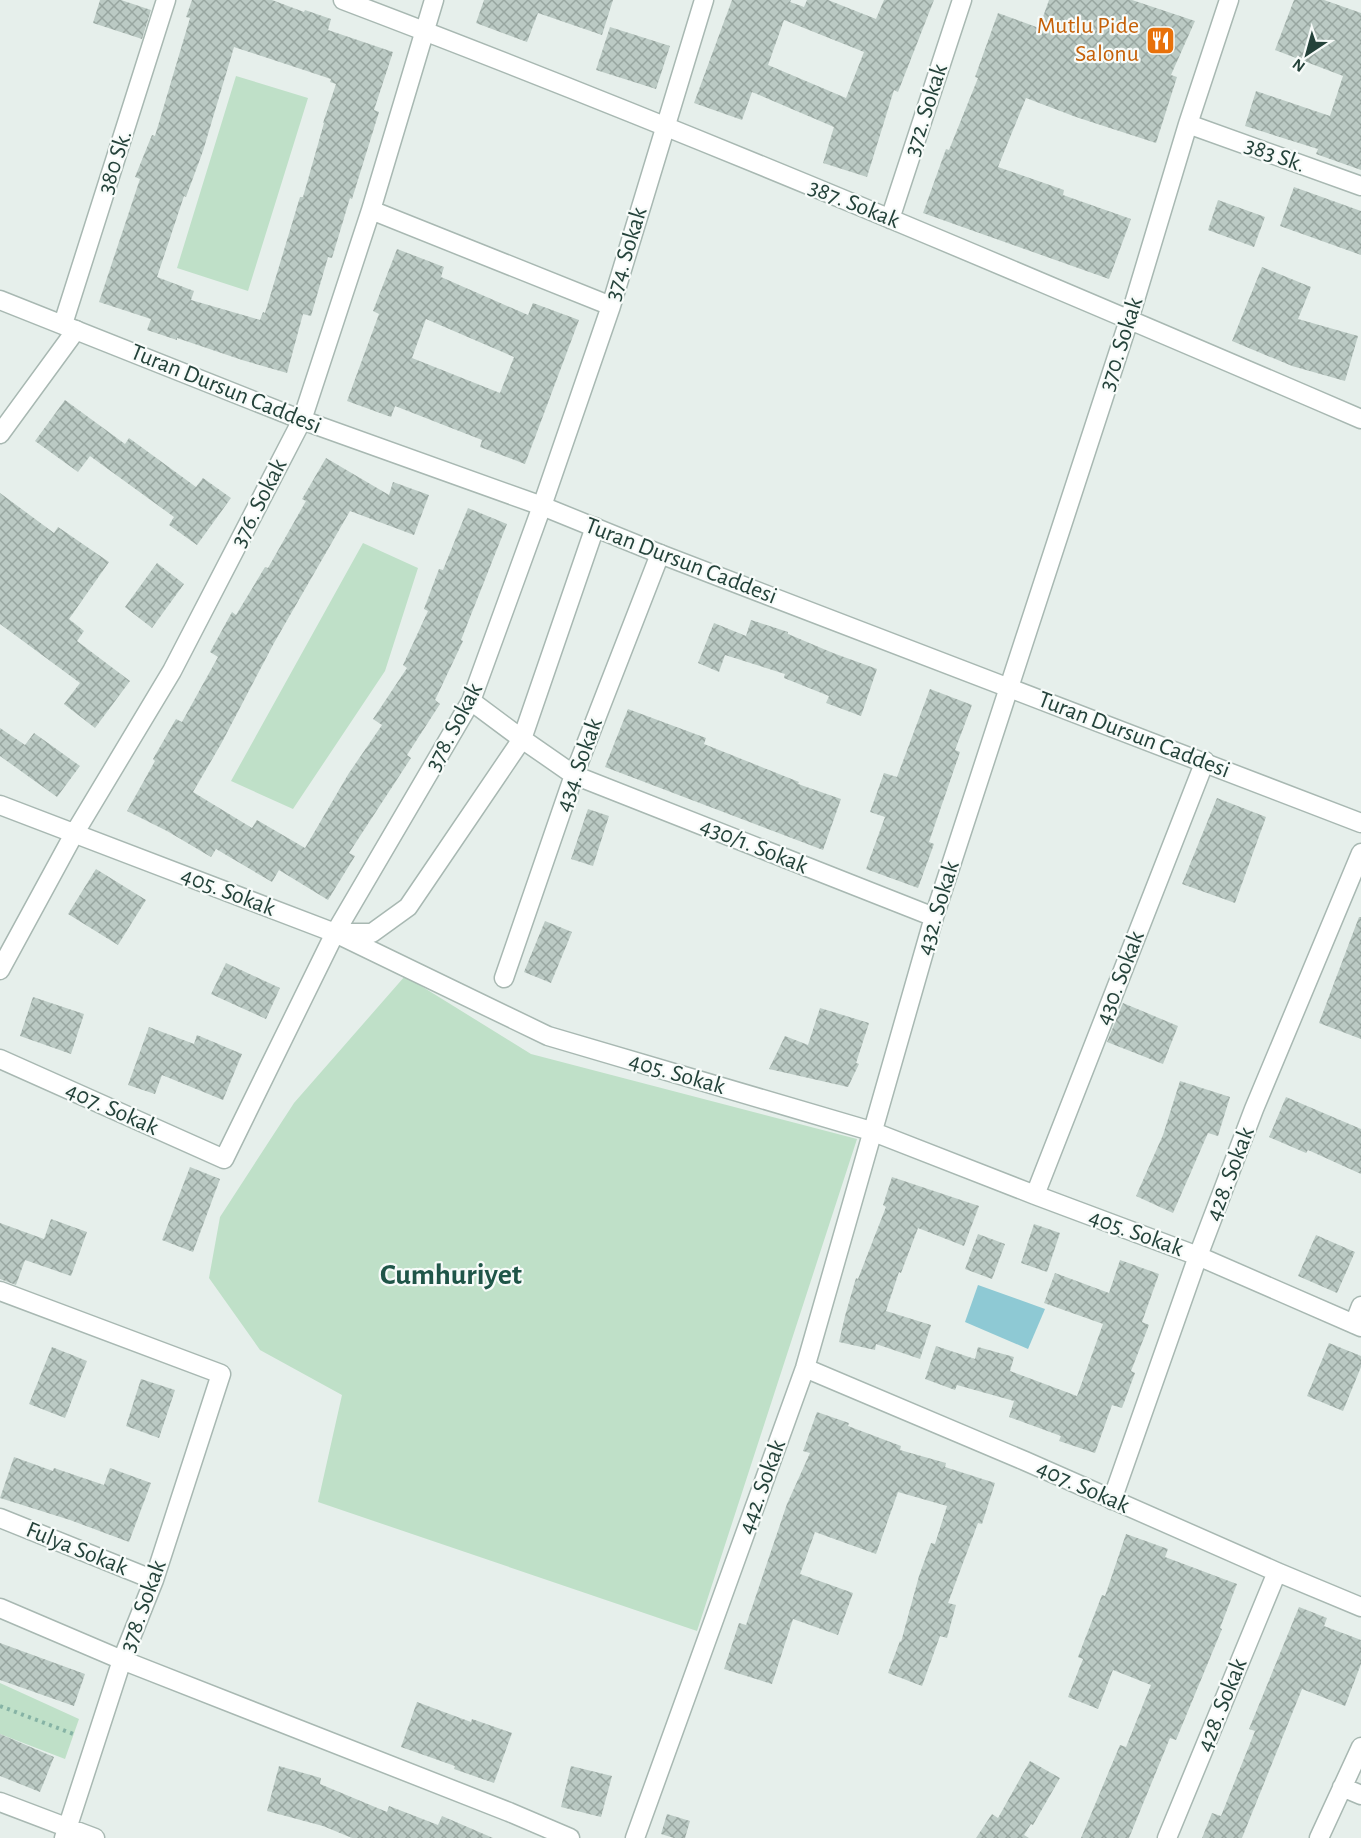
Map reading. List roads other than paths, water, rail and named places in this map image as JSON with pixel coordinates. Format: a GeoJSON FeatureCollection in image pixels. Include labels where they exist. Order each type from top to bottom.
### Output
{"type":"FeatureCollection","features":[{"type":"Feature","properties":{"kind":"street","name":"380 Sk."},"geometry":{"type":"LineString","coordinates":[[0,434],[70,327],[166,0]]}},
{"type":"Feature","properties":{"kind":"street","name":"387. Sokak"},"geometry":{"type":"LineString","coordinates":[[343,0],[665,126],[1361,419]]}},
{"type":"Feature","properties":{"kind":"street","name":"376. Sokak"},"geometry":{"type":"LineString","coordinates":[[0,970],[74,834],[172,671],[302,420],[371,210],[434,0]]}},
{"type":"Feature","properties":{"kind":"street","name":"374. Sokak"},"geometry":{"type":"LineString","coordinates":[[542,506],[611,306],[704,0]]}},
{"type":"Feature","properties":{"kind":"street","name":"372. Sokak"},"geometry":{"type":"LineString","coordinates":[[890,219],[962,0]]}},
{"type":"Feature","properties":{"kind":"street","name":"370. Sokak"},"geometry":{"type":"LineString","coordinates":[[1010,687],[1129,320],[1188,124],[1229,0]]}},
{"type":"Feature","properties":{"kind":"street","name":"383 Sk."},"geometry":{"type":"LineString","coordinates":[[1188,124],[1361,186]]}},
{"type":"Feature","properties":{"kind":"street"},"geometry":{"type":"LineString","coordinates":[[371,210],[611,306]]}},
{"type":"Feature","properties":{"kind":"street","name":"Turan Dursun Caddesi"},"geometry":{"type":"LineString","coordinates":[[0,300],[302,420],[542,506],[660,554],[1205,761],[1361,823]]}},
{"type":"Feature","properties":{"kind":"street","name":"378. Sokak"},"geometry":{"type":"LineString","coordinates":[[224,1159],[335,933],[471,701],[542,506]]}},
{"type":"Feature","properties":{"kind":"street"},"geometry":{"type":"LineString","coordinates":[[335,933],[372,933],[408,907],[522,739],[595,527]]}},
{"type":"Feature","properties":{"kind":"street","name":"434. Sokak"},"geometry":{"type":"LineString","coordinates":[[504,978],[574,774],[660,554]]}},
{"type":"Feature","properties":{"kind":"street","name":"432. Sokak"},"geometry":{"type":"LineString","coordinates":[[871,1131],[934,917],[1010,687]]}},
{"type":"Feature","properties":{"kind":"street","name":"430/1. Sokak"},"geometry":{"type":"LineString","coordinates":[[471,701],[574,774],[934,917]]}},
{"type":"Feature","properties":{"kind":"street","name":"430. Sokak"},"geometry":{"type":"LineString","coordinates":[[1035,1196],[1205,761]]}},
{"type":"Feature","properties":{"kind":"street","name":"405. Sokak"},"geometry":{"type":"LineString","coordinates":[[0,805],[335,933],[548,1036],[871,1131],[1035,1196],[1198,1256],[1357,1326]]}},
{"type":"Feature","properties":{"kind":"street","name":"428. Sokak"},"geometry":{"type":"LineString","coordinates":[[1112,1500],[1198,1256],[1254,1109],[1361,853]]}},
{"type":"Feature","properties":{"kind":"street","name":"407. Sokak"},"geometry":{"type":"LineString","coordinates":[[0,1059],[224,1159]]}},
{"type":"Feature","properties":{"kind":"street","name":"442. Sokak"},"geometry":{"type":"LineString","coordinates":[[636,1837],[805,1368],[871,1131]]}},
{"type":"Feature","properties":{"kind":"street","name":"378. Sokak"},"geometry":{"type":"LineString","coordinates":[[0,1291],[221,1374],[154,1580],[123,1660],[66,1833]]}},
{"type":"Feature","properties":{"kind":"street"},"geometry":{"type":"LineString","coordinates":[[1357,1326],[1361,1306]]}},
{"type":"Feature","properties":{"kind":"street","name":"407. Sokak"},"geometry":{"type":"LineString","coordinates":[[805,1368],[1361,1607]]}},
{"type":"Feature","properties":{"kind":"street","name":"Fulya Sokak"},"geometry":{"type":"LineString","coordinates":[[0,1518],[154,1580]]}},
{"type":"Feature","properties":{"kind":"street","name":"428. Sokak"},"geometry":{"type":"LineString","coordinates":[[1167,1838],[1277,1572]]}},
{"type":"Feature","properties":{"kind":"street"},"geometry":{"type":"LineString","coordinates":[[0,1608],[123,1660],[570,1838]]}},
{"type":"Feature","properties":{"kind":"street"},"geometry":{"type":"LineString","coordinates":[[1319,1838],[1361,1748]]}},
{"type":"Feature","properties":{"kind":"street"},"geometry":{"type":"LineString","coordinates":[[1342,1787],[1361,1795]]}},
{"type":"Feature","properties":{"kind":"street"},"geometry":{"type":"LineString","coordinates":[[0,1802],[66,1833],[95,1838]]}},
{"type":"Feature","properties":{"kind":"water"},"geometry":{"type":"Polygon","coordinates":[[[978,1285],[1045,1309],[1028,1349],[965,1322],[978,1285]]]}},
{"type":"Feature","properties":{"kind":"place","name":"Mutlu Pide Salonu"},"geometry":{"type":"Point","coordinates":[1160,40]}},
{"type":"Feature","properties":{"kind":"district","name":"Cumhuriyet"},"geometry":{"type":"Point","coordinates":[451,1275]}}]}
